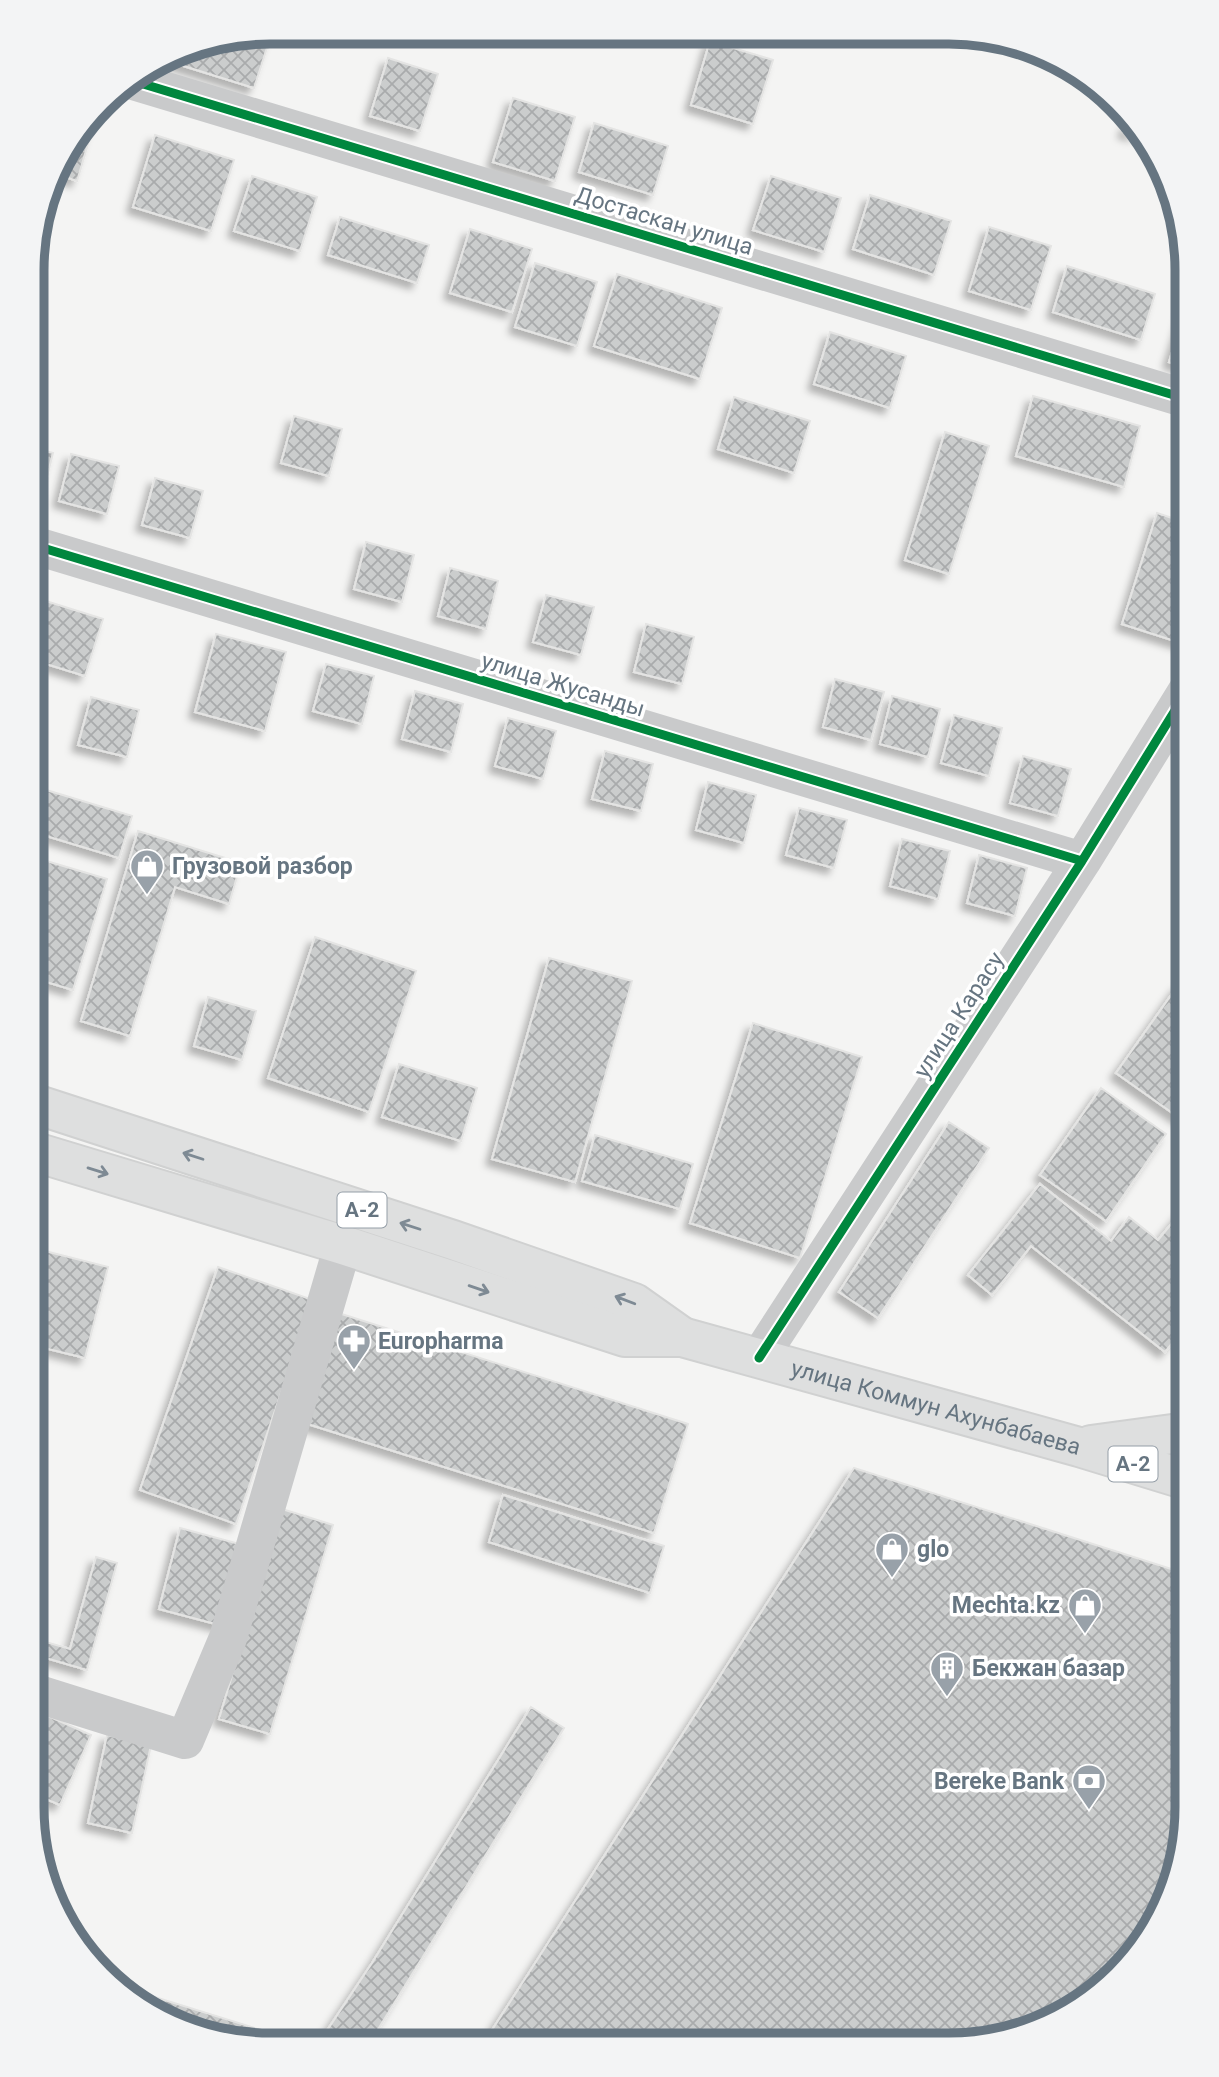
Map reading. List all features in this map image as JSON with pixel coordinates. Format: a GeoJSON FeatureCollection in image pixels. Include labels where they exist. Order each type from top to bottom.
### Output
{"type":"FeatureCollection","features":[{"type":"Feature","properties":{"kind":"highway","name":"A-2"},"geometry":{"type":"LineString","coordinates":[[44,1107],[634,1303],[682,1337]]}},
{"type":"Feature","properties":{"kind":"highway","name":"A-2"},"geometry":{"type":"LineString","coordinates":[[44,1156],[343,1245],[625,1337],[682,1337]]}},
{"type":"Feature","properties":{"kind":"highway"},"geometry":{"type":"LineString","coordinates":[[535,1309],[546,1272]]}},
{"type":"Feature","properties":{"kind":"highway","name":"улица Коммун Ахунбабаева"},"geometry":{"type":"LineString","coordinates":[[682,1337],[1079,1447],[1175,1476]]}},
{"type":"Feature","properties":{"kind":"highway"},"geometry":{"type":"LineString","coordinates":[[1079,1447],[1175,1434]]}},
{"type":"Feature","properties":{"kind":"highway"},"geometry":{"type":"LineString","coordinates":[[1079,1447],[1175,1493]]}},
{"type":"Feature","properties":{"kind":"street","name":"Достаскан улица"},"geometry":{"type":"LineString","coordinates":[[143,84],[1175,395]]}},
{"type":"Feature","properties":{"kind":"street","name":"улица Жусанды"},"geometry":{"type":"LineString","coordinates":[[44,548],[1082,861]]}},
{"type":"Feature","properties":{"kind":"street","name":"улица Карасу"},"geometry":{"type":"LineString","coordinates":[[759,1358],[1082,861],[1175,710]]}},
{"type":"Feature","properties":{"kind":"street"},"geometry":{"type":"LineString","coordinates":[[44,1696],[185,1740],[228,1638],[343,1245]]}},
{"type":"Feature","properties":{"kind":"building"},"geometry":{"type":"Polygon","coordinates":[[[268,44],[254,88],[177,64],[226,48],[268,44]]]}},
{"type":"Feature","properties":{"kind":"building"},"geometry":{"type":"Polygon","coordinates":[[[709,44],[720,44],[773,60],[753,124],[691,105],[709,44]]]}},
{"type":"Feature","properties":{"kind":"building"},"geometry":{"type":"Polygon","coordinates":[[[388,58],[438,74],[420,131],[370,116],[388,58]]]}},
{"type":"Feature","properties":{"kind":"building"},"geometry":{"type":"Polygon","coordinates":[[[513,98],[575,117],[555,181],[493,162],[513,98]]]}},
{"type":"Feature","properties":{"kind":"building"},"geometry":{"type":"Polygon","coordinates":[[[594,123],[668,146],[653,195],[579,172],[594,123]]]}},
{"type":"Feature","properties":{"kind":"building"},"geometry":{"type":"Polygon","coordinates":[[[92,131],[77,181],[64,177],[92,131]]]}},
{"type":"Feature","properties":{"kind":"building"},"geometry":{"type":"Polygon","coordinates":[[[155,135],[234,160],[211,231],[133,207],[155,135]]]}},
{"type":"Feature","properties":{"kind":"building"},"geometry":{"type":"Polygon","coordinates":[[[252,176],[317,197],[300,251],[234,231],[252,176]]]}},
{"type":"Feature","properties":{"kind":"building"},"geometry":{"type":"Polygon","coordinates":[[[771,176],[841,198],[824,252],[753,230],[771,176]]]}},
{"type":"Feature","properties":{"kind":"building"},"geometry":{"type":"Polygon","coordinates":[[[870,195],[951,221],[934,275],[853,249],[870,195]]]}},
{"type":"Feature","properties":{"kind":"building"},"geometry":{"type":"Polygon","coordinates":[[[340,217],[429,245],[417,283],[328,255],[340,217]]]}},
{"type":"Feature","properties":{"kind":"building"},"geometry":{"type":"Polygon","coordinates":[[[989,227],[1051,246],[1031,310],[969,291],[989,227]]]}},
{"type":"Feature","properties":{"kind":"building"},"geometry":{"type":"Polygon","coordinates":[[[470,229],[532,249],[512,312],[450,293],[470,229]]]}},
{"type":"Feature","properties":{"kind":"building"},"geometry":{"type":"Polygon","coordinates":[[[535,263],[597,282],[577,346],[515,327],[535,263]]]}},
{"type":"Feature","properties":{"kind":"building"},"geometry":{"type":"Polygon","coordinates":[[[1067,266],[1155,294],[1141,340],[1053,312],[1067,266]]]}},
{"type":"Feature","properties":{"kind":"building"},"geometry":{"type":"Polygon","coordinates":[[[617,274],[722,308],[700,379],[594,346],[617,274]]]}},
{"type":"Feature","properties":{"kind":"building"},"geometry":{"type":"Polygon","coordinates":[[[830,332],[906,356],[890,408],[814,384],[830,332]]]}},
{"type":"Feature","properties":{"kind":"building"},"geometry":{"type":"Polygon","coordinates":[[[1175,343],[1175,364],[1169,362],[1175,343]]]}},
{"type":"Feature","properties":{"kind":"building"},"geometry":{"type":"Polygon","coordinates":[[[1033,396],[1140,426],[1124,487],[1016,456],[1033,396]]]}},
{"type":"Feature","properties":{"kind":"building"},"geometry":{"type":"Polygon","coordinates":[[[734,397],[810,421],[794,473],[718,449],[734,397]]]}},
{"type":"Feature","properties":{"kind":"building"},"geometry":{"type":"Polygon","coordinates":[[[294,416],[342,429],[329,476],[281,463],[294,416]]]}},
{"type":"Feature","properties":{"kind":"building"},"geometry":{"type":"Polygon","coordinates":[[[945,432],[989,446],[949,574],[905,560],[945,432]]]}},
{"type":"Feature","properties":{"kind":"building"},"geometry":{"type":"Polygon","coordinates":[[[44,451],[53,453],[44,488],[44,451]]]}},
{"type":"Feature","properties":{"kind":"building"},"geometry":{"type":"Polygon","coordinates":[[[71,454],[119,466],[107,514],[59,501],[71,454]]]}},
{"type":"Feature","properties":{"kind":"building"},"geometry":{"type":"Polygon","coordinates":[[[155,478],[203,491],[190,538],[142,525],[155,478]]]}},
{"type":"Feature","properties":{"kind":"building"},"geometry":{"type":"Polygon","coordinates":[[[1157,513],[1175,519],[1175,641],[1122,624],[1157,513]]]}},
{"type":"Feature","properties":{"kind":"building"},"geometry":{"type":"Polygon","coordinates":[[[366,542],[414,555],[402,602],[354,589],[366,542]]]}},
{"type":"Feature","properties":{"kind":"building"},"geometry":{"type":"Polygon","coordinates":[[[450,568],[498,581],[486,629],[438,616],[450,568]]]}},
{"type":"Feature","properties":{"kind":"building"},"geometry":{"type":"Polygon","coordinates":[[[546,595],[594,607],[581,655],[533,642],[546,595]]]}},
{"type":"Feature","properties":{"kind":"building"},"geometry":{"type":"Polygon","coordinates":[[[44,600],[103,619],[85,676],[44,663],[44,600]]]}},
{"type":"Feature","properties":{"kind":"building"},"geometry":{"type":"Polygon","coordinates":[[[646,624],[694,637],[682,684],[634,672],[646,624]]]}},
{"type":"Feature","properties":{"kind":"building"},"geometry":{"type":"Polygon","coordinates":[[[216,634],[286,652],[265,731],[195,712],[216,634]]]}},
{"type":"Feature","properties":{"kind":"building"},"geometry":{"type":"Polygon","coordinates":[[[326,664],[374,676],[362,724],[313,711],[326,664]]]}},
{"type":"Feature","properties":{"kind":"building"},"geometry":{"type":"Polygon","coordinates":[[[835,679],[884,692],[871,740],[823,727],[835,679]]]}},
{"type":"Feature","properties":{"kind":"building"},"geometry":{"type":"Polygon","coordinates":[[[415,691],[463,704],[451,752],[402,739],[415,691]]]}},
{"type":"Feature","properties":{"kind":"building"},"geometry":{"type":"Polygon","coordinates":[[[892,696],[940,709],[928,757],[880,744],[892,696]]]}},
{"type":"Feature","properties":{"kind":"building"},"geometry":{"type":"Polygon","coordinates":[[[91,697],[139,710],[127,757],[78,745],[91,697]]]}},
{"type":"Feature","properties":{"kind":"building"},"geometry":{"type":"Polygon","coordinates":[[[954,715],[1002,728],[989,776],[941,763],[954,715]]]}},
{"type":"Feature","properties":{"kind":"building"},"geometry":{"type":"Polygon","coordinates":[[[508,718],[556,731],[543,779],[495,766],[508,718]]]}},
{"type":"Feature","properties":{"kind":"building"},"geometry":{"type":"Polygon","coordinates":[[[605,751],[653,764],[641,811],[592,799],[605,751]]]}},
{"type":"Feature","properties":{"kind":"building"},"geometry":{"type":"Polygon","coordinates":[[[1023,756],[1071,769],[1058,816],[1010,803],[1023,756]]]}},
{"type":"Feature","properties":{"kind":"building"},"geometry":{"type":"Polygon","coordinates":[[[708,782],[756,795],[744,843],[696,830],[708,782]]]}},
{"type":"Feature","properties":{"kind":"building"},"geometry":{"type":"Polygon","coordinates":[[[44,789],[132,816],[119,858],[44,835],[44,789]]]}},
{"type":"Feature","properties":{"kind":"building"},"geometry":{"type":"Polygon","coordinates":[[[799,808],[847,820],[834,868],[786,855],[799,808]]]}},
{"type":"Feature","properties":{"kind":"building"},"geometry":{"type":"Polygon","coordinates":[[[138,831],[241,863],[229,904],[175,887],[130,1036],[81,1021],[138,831]]]}},
{"type":"Feature","properties":{"kind":"building"},"geometry":{"type":"Polygon","coordinates":[[[902,839],[950,851],[938,899],[890,886],[902,839]]]}},
{"type":"Feature","properties":{"kind":"building"},"geometry":{"type":"Polygon","coordinates":[[[979,855],[1027,868],[1015,916],[967,903],[979,855]]]}},
{"type":"Feature","properties":{"kind":"building"},"geometry":{"type":"Polygon","coordinates":[[[44,860],[107,879],[73,990],[44,981],[44,860]]]}},
{"type":"Feature","properties":{"kind":"building"},"geometry":{"type":"Polygon","coordinates":[[[315,937],[416,971],[369,1112],[268,1078],[315,937]]]}},
{"type":"Feature","properties":{"kind":"building"},"geometry":{"type":"Polygon","coordinates":[[[549,958],[632,981],[575,1182],[492,1159],[549,958]]]}},
{"type":"Feature","properties":{"kind":"building"},"geometry":{"type":"Polygon","coordinates":[[[1175,990],[1175,1115],[1116,1073],[1175,990]]]}},
{"type":"Feature","properties":{"kind":"building"},"geometry":{"type":"Polygon","coordinates":[[[208,997],[256,1011],[242,1060],[194,1046],[208,997]]]}},
{"type":"Feature","properties":{"kind":"building"},"geometry":{"type":"Polygon","coordinates":[[[753,1023],[862,1057],[800,1258],[690,1223],[753,1023]]]}},
{"type":"Feature","properties":{"kind":"building"},"geometry":{"type":"Polygon","coordinates":[[[399,1064],[477,1088],[461,1141],[382,1117],[399,1064]]]}},
{"type":"Feature","properties":{"kind":"building"},"geometry":{"type":"Polygon","coordinates":[[[1101,1088],[1166,1134],[1106,1221],[1040,1175],[1101,1088]]]}},
{"type":"Feature","properties":{"kind":"building"},"geometry":{"type":"Polygon","coordinates":[[[949,1122],[989,1148],[878,1318],[839,1292],[949,1122]]]}},
{"type":"Feature","properties":{"kind":"building"},"geometry":{"type":"Polygon","coordinates":[[[595,1135],[693,1164],[680,1209],[582,1181],[595,1135]]]}},
{"type":"Feature","properties":{"kind":"building"},"geometry":{"type":"Polygon","coordinates":[[[1040,1184],[1111,1241],[1129,1217],[1158,1240],[1175,1219],[1175,1340],[1165,1352],[1031,1246],[992,1295],[968,1275],[1040,1184]]]}},
{"type":"Feature","properties":{"kind":"building"},"geometry":{"type":"Polygon","coordinates":[[[44,1251],[108,1267],[85,1358],[44,1348],[44,1251]]]}},
{"type":"Feature","properties":{"kind":"building"},"geometry":{"type":"Polygon","coordinates":[[[218,1267],[313,1300],[236,1524],[140,1490],[218,1267]]]}},
{"type":"Feature","properties":{"kind":"building"},"geometry":{"type":"Polygon","coordinates":[[[329,1310],[688,1424],[654,1533],[295,1420],[329,1310]]]}},
{"type":"Feature","properties":{"kind":"building","name":"Бекжан базар"},"geometry":{"type":"Polygon","coordinates":[[[854,1468],[1175,1570],[1175,1822],[1168,1866],[1145,1920],[1128,1945],[1109,1967],[1062,2003],[1022,2021],[964,2033],[490,2033],[854,1468]]]}},
{"type":"Feature","properties":{"kind":"building"},"geometry":{"type":"Polygon","coordinates":[[[503,1495],[664,1546],[650,1593],[489,1542],[503,1495]]]}},
{"type":"Feature","properties":{"kind":"building"},"geometry":{"type":"Polygon","coordinates":[[[282,1509],[333,1525],[270,1734],[219,1719],[282,1509]]]}},
{"type":"Feature","properties":{"kind":"building"},"geometry":{"type":"Polygon","coordinates":[[[180,1528],[243,1545],[223,1626],[159,1609],[180,1528]]]}},
{"type":"Feature","properties":{"kind":"building"},"geometry":{"type":"Polygon","coordinates":[[[96,1557],[117,1563],[87,1670],[44,1657],[44,1641],[70,1649],[96,1557]]]}},
{"type":"Feature","properties":{"kind":"building"},"geometry":{"type":"Polygon","coordinates":[[[531,1707],[564,1728],[376,2033],[325,2033],[372,1963],[531,1707]]]}},
{"type":"Feature","properties":{"kind":"building"},"geometry":{"type":"Polygon","coordinates":[[[44,1714],[91,1735],[60,1805],[44,1798],[44,1714]]]}},
{"type":"Feature","properties":{"kind":"building"},"geometry":{"type":"Polygon","coordinates":[[[107,1735],[151,1745],[132,1833],[88,1823],[107,1735]]]}},
{"type":"Feature","properties":{"kind":"building"},"geometry":{"type":"Polygon","coordinates":[[[143,1993],[271,2033],[211,2026],[183,2016],[143,1993]]]}},
{"type":"Feature","properties":{"kind":"cycle path"},"geometry":{"type":"LineString","coordinates":[[143,84],[1175,395]]}},
{"type":"Feature","properties":{"kind":"cycle path"},"geometry":{"type":"LineString","coordinates":[[44,548],[1082,861]]}},
{"type":"Feature","properties":{"kind":"cycle path"},"geometry":{"type":"LineString","coordinates":[[759,1358],[1082,861],[1175,710]]}},
{"type":"Feature","properties":{"kind":"place","name":"Грузовой разбор"},"geometry":{"type":"Point","coordinates":[147,896]}},
{"type":"Feature","properties":{"kind":"place","name":"Europharma"},"geometry":{"type":"Point","coordinates":[354,1371]}},
{"type":"Feature","properties":{"kind":"place","name":"glo"},"geometry":{"type":"Point","coordinates":[892,1579]}},
{"type":"Feature","properties":{"kind":"place","name":"Mechta.kz"},"geometry":{"type":"Point","coordinates":[1085,1635]}},
{"type":"Feature","properties":{"kind":"place","name":"Бекжан базар"},"geometry":{"type":"Point","coordinates":[947,1698]}},
{"type":"Feature","properties":{"kind":"place","name":"Bereke Bank"},"geometry":{"type":"Point","coordinates":[1089,1811]}}]}
